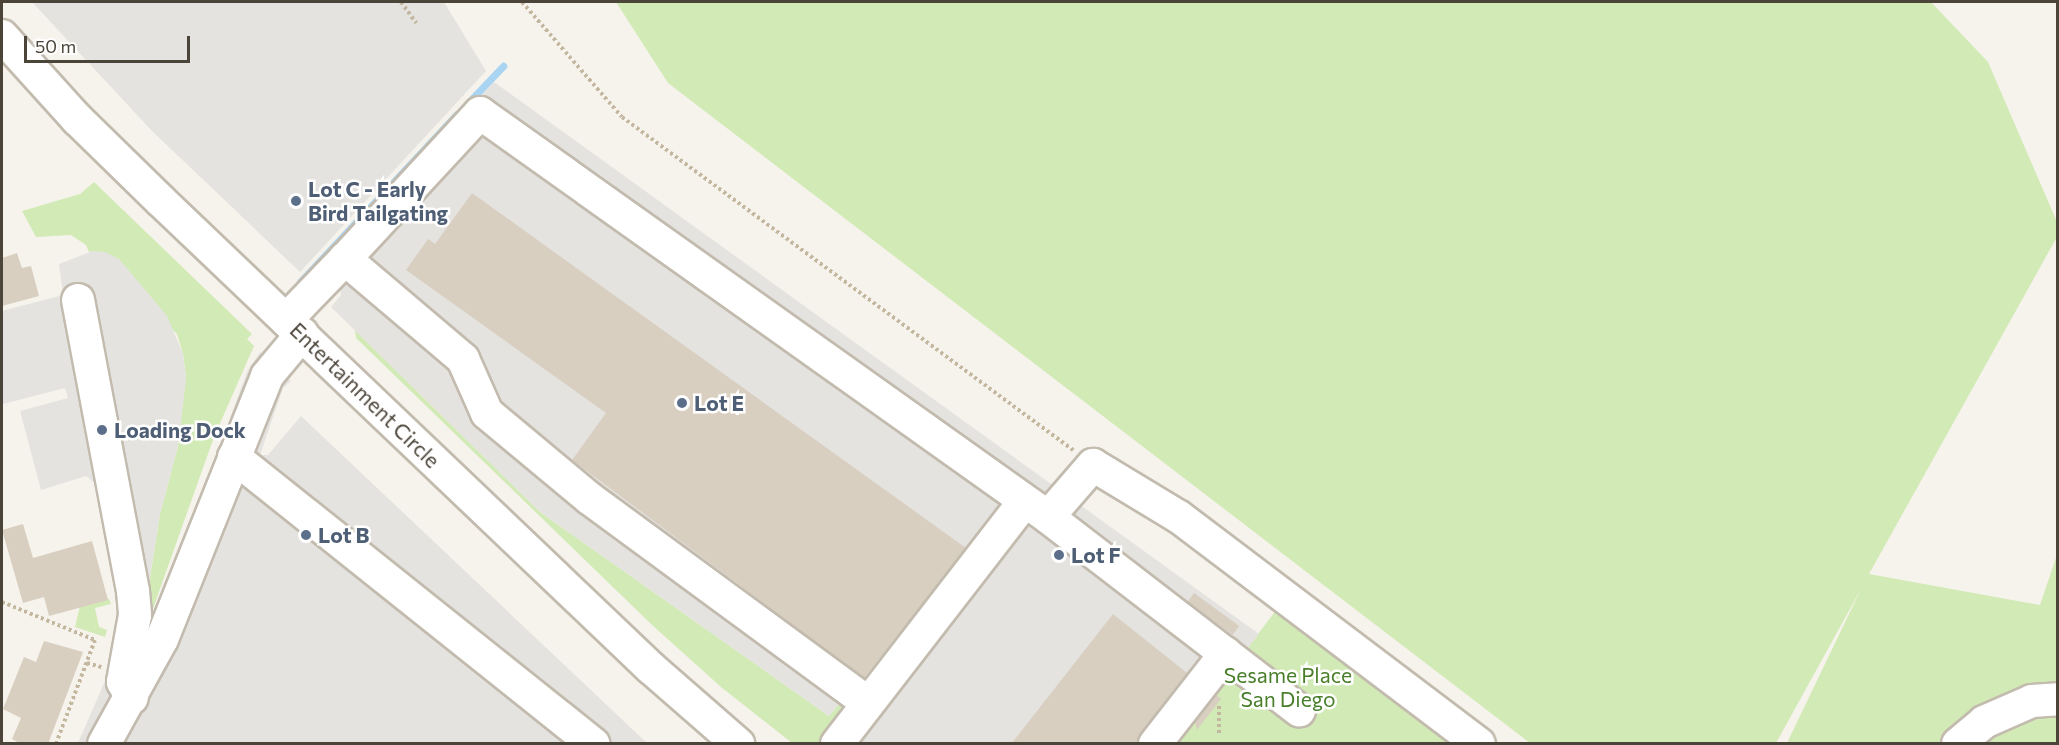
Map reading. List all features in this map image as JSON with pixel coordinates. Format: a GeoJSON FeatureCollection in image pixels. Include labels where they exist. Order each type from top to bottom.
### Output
{"type":"FeatureCollection","features":[{"type":"Feature","properties":{"kind":"street","name":"Entertainment Circle"},"geometry":{"type":"LineString","coordinates":[[2,36],[77,119],[651,668],[738,744]]}},
{"type":"Feature","properties":{"kind":"street"},"geometry":{"type":"LineString","coordinates":[[104,744],[132,698],[173,614],[267,376],[294,327],[345,258],[480,113],[1036,510],[1299,710]]}},
{"type":"Feature","properties":{"kind":"street"},"geometry":{"type":"LineString","coordinates":[[345,258],[463,359],[487,413],[589,498],[868,704]]}},
{"type":"Feature","properties":{"kind":"street"},"geometry":{"type":"LineString","coordinates":[[78,300],[133,591],[135,615],[123,682],[132,698]]}},
{"type":"Feature","properties":{"kind":"street"},"geometry":{"type":"LineString","coordinates":[[234,457],[593,744]]}},
{"type":"Feature","properties":{"kind":"street"},"geometry":{"type":"LineString","coordinates":[[837,744],[868,704],[1036,510],[1093,465],[1179,517],[1479,744]]}},
{"type":"Feature","properties":{"kind":"street"},"geometry":{"type":"LineString","coordinates":[[1155,744],[1226,653]]}},
{"type":"Feature","properties":{"kind":"street"},"geometry":{"type":"LineString","coordinates":[[1958,744],[1984,722],[2032,701],[2058,699]]}},
{"type":"Feature","properties":{"kind":"path"},"geometry":{"type":"LineString","coordinates":[[401,2],[416,23]]}},
{"type":"Feature","properties":{"kind":"path"},"geometry":{"type":"LineString","coordinates":[[522,2],[622,117],[1093,465]]}},
{"type":"Feature","properties":{"kind":"path"},"geometry":{"type":"LineString","coordinates":[[2,602],[95,640],[56,744]]}},
{"type":"Feature","properties":{"kind":"green space"},"geometry":{"type":"Polygon","coordinates":[[[616,2],[1931,2],[1988,62],[2057,222],[2057,237],[1869,574],[2040,605],[2057,555],[2057,743],[1787,743],[1861,589],[1776,743],[1530,743],[668,83],[616,2]]]}},
{"type":"Feature","properties":{"kind":"green space"},"geometry":{"type":"Polygon","coordinates":[[[94,182],[252,334],[247,339],[254,346],[214,437],[150,617],[144,616],[160,514],[178,446],[186,377],[177,334],[93,251],[89,252],[86,245],[71,235],[36,237],[22,211],[80,194],[94,182]]]}},
{"type":"Feature","properties":{"kind":"green space"},"geometry":{"type":"Polygon","coordinates":[[[355,330],[540,512],[829,716],[838,705],[846,704],[848,708],[824,743],[792,743],[721,687],[651,624],[356,338],[355,330]]]}},
{"type":"Feature","properties":{"kind":"green space"},"geometry":{"type":"Polygon","coordinates":[[[109,599],[111,604],[95,608],[99,627],[107,630],[105,637],[75,627],[80,606],[109,599]]]}},
{"type":"Feature","properties":{"kind":"green space","name":"Sesame Place San Diego"},"geometry":{"type":"Polygon","coordinates":[[[1277,609],[1462,744],[1173,744],[1196,714],[1200,717],[1209,705],[1206,702],[1277,609]]]}},
{"type":"Feature","properties":{"kind":"shaded area","name":"Lot C - Early Bird Tailgating"},"geometry":{"type":"Polygon","coordinates":[[[32,2],[444,2],[486,71],[300,272],[152,131],[32,2]]]}},
{"type":"Feature","properties":{"kind":"shaded area","name":"Lot E"},"geometry":{"type":"Polygon","coordinates":[[[494,82],[1259,634],[1173,743],[823,743],[848,708],[846,704],[838,705],[829,716],[540,512],[331,307],[341,295],[340,290],[306,283],[494,82]]]}},
{"type":"Feature","properties":{"kind":"shaded area","name":"Lot B"},"geometry":{"type":"Polygon","coordinates":[[[93,251],[105,252],[119,259],[167,316],[183,354],[186,379],[178,446],[160,514],[144,616],[156,618],[247,372],[260,352],[291,381],[283,388],[260,455],[268,455],[301,416],[647,743],[78,743],[105,681],[121,617],[96,484],[86,476],[41,490],[20,411],[68,398],[65,388],[3,404],[2,311],[63,295],[59,264],[93,251]]]}},
{"type":"Feature","properties":{"kind":"building"},"geometry":{"type":"Polygon","coordinates":[[[472,193],[966,548],[864,678],[572,460],[606,413],[406,270],[428,239],[435,244],[472,193]]]}},
{"type":"Feature","properties":{"kind":"building"},"geometry":{"type":"Polygon","coordinates":[[[17,253],[22,268],[31,266],[39,296],[2,306],[2,258],[17,253]]]}},
{"type":"Feature","properties":{"kind":"building"},"geometry":{"type":"Polygon","coordinates":[[[23,524],[33,558],[92,541],[108,600],[49,616],[44,597],[23,603],[2,530],[23,524]]]}},
{"type":"Feature","properties":{"kind":"building"},"geometry":{"type":"Polygon","coordinates":[[[1194,593],[1239,626],[1233,635],[1188,602],[1194,593]]]}},
{"type":"Feature","properties":{"kind":"building"},"geometry":{"type":"Polygon","coordinates":[[[1113,614],[1187,673],[1141,733],[1137,744],[1011,744],[1113,614]]]}},
{"type":"Feature","properties":{"kind":"building"},"geometry":{"type":"Polygon","coordinates":[[[44,641],[83,652],[48,744],[21,744],[12,739],[21,718],[3,709],[24,657],[36,662],[44,641]]]}},
{"type":"Feature","properties":{"kind":"building"},"geometry":{"type":"Polygon","coordinates":[[[1216,695],[1221,699],[1197,730],[1195,722],[1216,695]]]}},
{"type":"Feature","properties":{"kind":"waterway"},"geometry":{"type":"LineString","coordinates":[[464,107],[503,66]]}},
{"type":"Feature","properties":{"kind":"waterway"},"geometry":{"type":"LineString","coordinates":[[300,282],[456,115]]}},
{"type":"Feature","properties":{"kind":"place","name":"Lot C - Early Bird Tailgating"},"geometry":{"type":"Point","coordinates":[296,201]}},
{"type":"Feature","properties":{"kind":"place","name":"Lot E"},"geometry":{"type":"Point","coordinates":[682,403]}},
{"type":"Feature","properties":{"kind":"place","name":"Loading Dock"},"geometry":{"type":"Point","coordinates":[102,430]}},
{"type":"Feature","properties":{"kind":"place","name":"Lot B"},"geometry":{"type":"Point","coordinates":[306,535]}},
{"type":"Feature","properties":{"kind":"place","name":"Lot F"},"geometry":{"type":"Point","coordinates":[1059,555]}}]}
